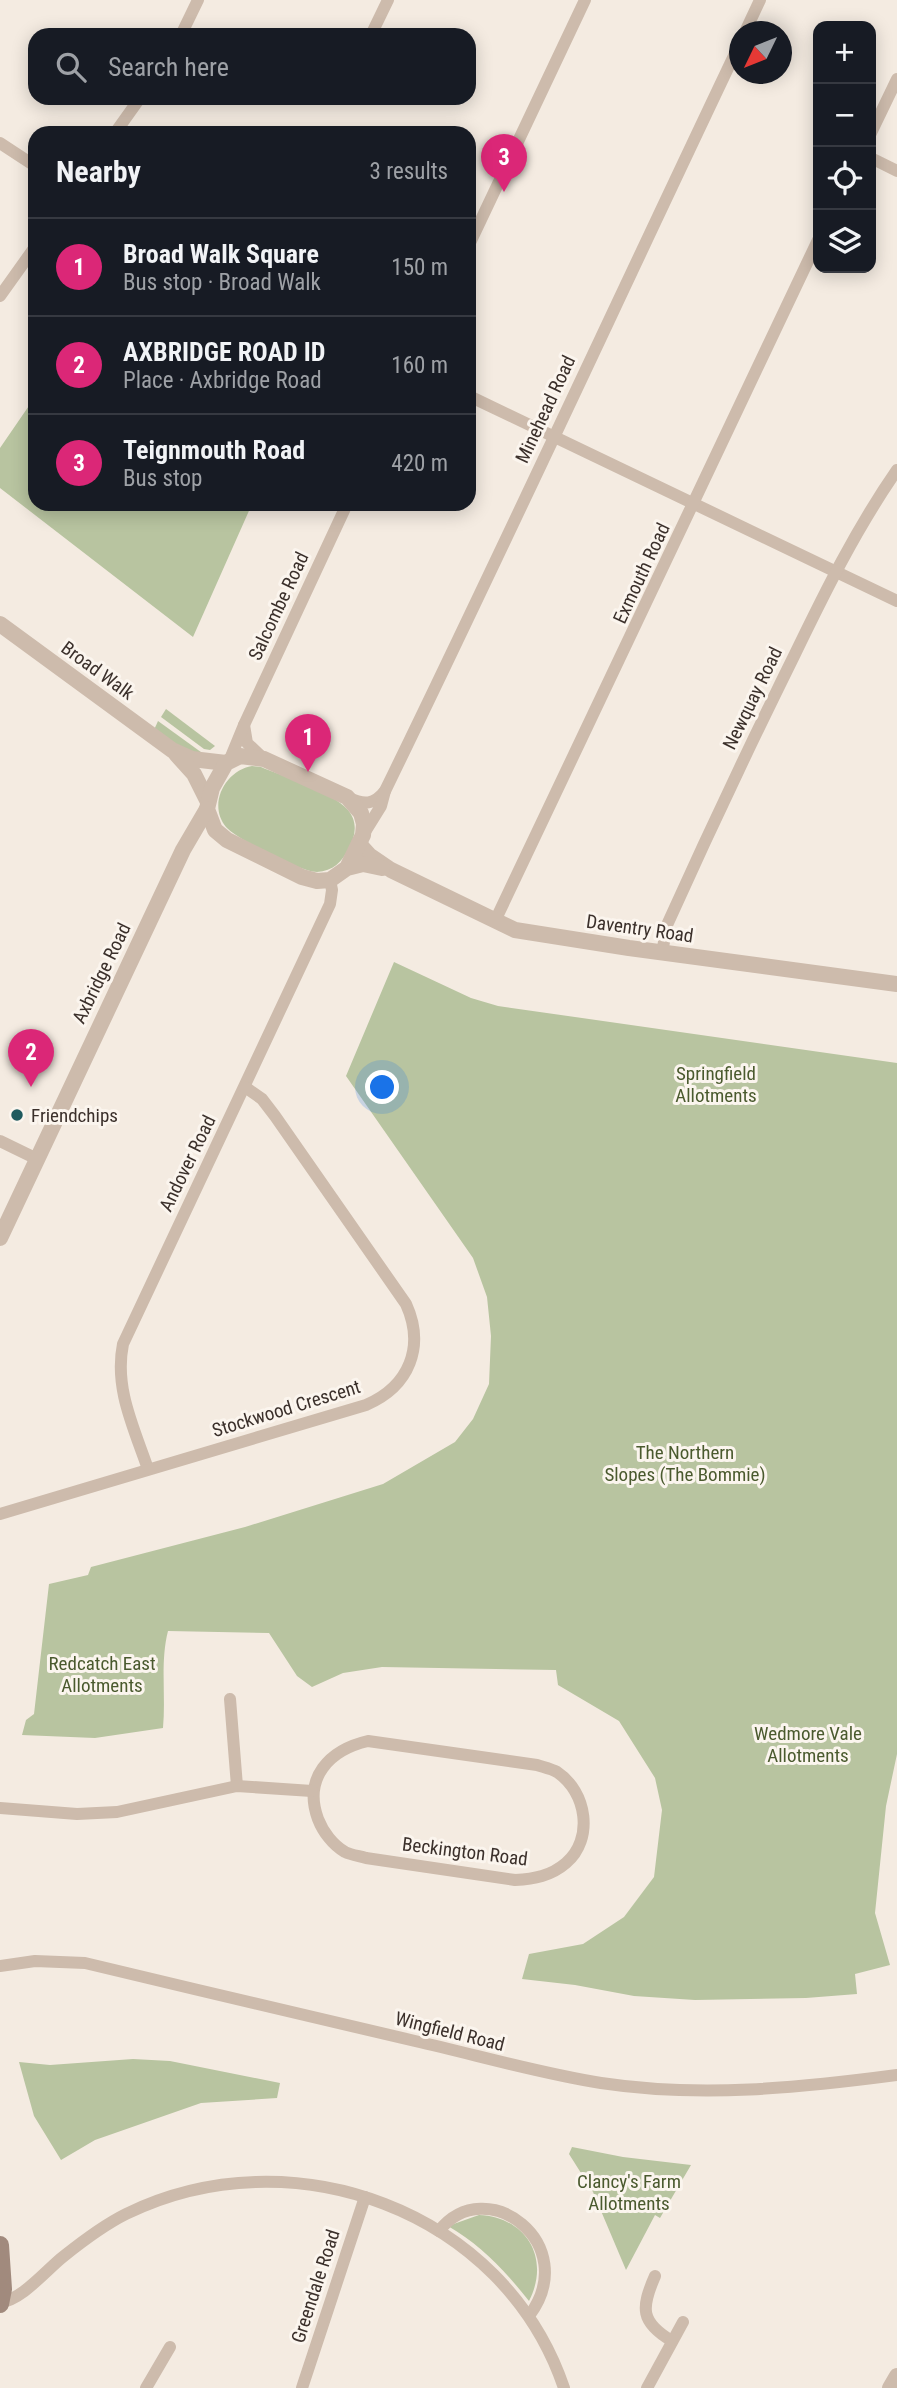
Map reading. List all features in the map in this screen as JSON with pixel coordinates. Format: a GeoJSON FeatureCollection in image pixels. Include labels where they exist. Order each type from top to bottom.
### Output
{"type":"FeatureCollection","features":[{"type":"Feature","properties":{"kind":"main road"},"geometry":{"type":"LineString","coordinates":[[0,2245],[3,2289],[0,2303]]}},
{"type":"Feature","properties":{"kind":"street"},"geometry":{"type":"LineString","coordinates":[[184,28],[198,0]]}},
{"type":"Feature","properties":{"kind":"street"},"geometry":{"type":"LineString","coordinates":[[374,28],[388,0]]}},
{"type":"Feature","properties":{"kind":"street"},"geometry":{"type":"LineString","coordinates":[[476,230],[585,0]]}},
{"type":"Feature","properties":{"kind":"street"},"geometry":{"type":"LineString","coordinates":[[750,21],[760,0]]}},
{"type":"Feature","properties":{"kind":"street","name":"Minehead Road"},"geometry":{"type":"LineString","coordinates":[[361,840],[381,806],[385,791],[489,577],[729,66]]}},
{"type":"Feature","properties":{"kind":"street"},"geometry":{"type":"LineString","coordinates":[[876,123],[897,79]]}},
{"type":"Feature","properties":{"kind":"street"},"geometry":{"type":"LineString","coordinates":[[120,126],[135,105]]}},
{"type":"Feature","properties":{"kind":"street"},"geometry":{"type":"LineString","coordinates":[[0,142],[28,161]]}},
{"type":"Feature","properties":{"kind":"street"},"geometry":{"type":"LineString","coordinates":[[876,160],[897,170]]}},
{"type":"Feature","properties":{"kind":"street","name":"Exmouth Road"},"geometry":{"type":"LineString","coordinates":[[495,921],[813,250]]}},
{"type":"Feature","properties":{"kind":"street"},"geometry":{"type":"LineString","coordinates":[[0,296],[28,257]]}},
{"type":"Feature","properties":{"kind":"street"},"geometry":{"type":"LineString","coordinates":[[476,399],[897,601]]}},
{"type":"Feature","properties":{"kind":"street","name":"Newquay Road"},"geometry":{"type":"LineString","coordinates":[[662,953],[663,936],[739,766],[836,571],[874,504],[897,470]]}},
{"type":"Feature","properties":{"kind":"street","name":"Salcombe Road"},"geometry":{"type":"LineString","coordinates":[[228,761],[345,511]]}},
{"type":"Feature","properties":{"kind":"street","name":"Broad Walk"},"geometry":{"type":"LineString","coordinates":[[0,624],[172,750],[194,774],[208,805]]}},
{"type":"Feature","properties":{"kind":"street"},"geometry":{"type":"LineString","coordinates":[[244,725],[247,743],[264,759]]}},
{"type":"Feature","properties":{"kind":"street","name":"Broad Walk"},"geometry":{"type":"LineString","coordinates":[[172,750],[192,759],[228,761]]}},
{"type":"Feature","properties":{"kind":"street"},"geometry":{"type":"LineString","coordinates":[[347,797],[361,813],[364,824],[361,840],[347,868],[330,880],[317,881],[302,877],[227,840],[215,830],[208,805],[212,788],[228,761],[240,756],[264,759],[347,797],[359,803],[370,804],[379,799],[385,791]]}},
{"type":"Feature","properties":{"kind":"street","name":"Axbridge Road"},"geometry":{"type":"LineString","coordinates":[[0,1238],[208,805]]}},
{"type":"Feature","properties":{"kind":"street"},"geometry":{"type":"LineString","coordinates":[[189,841],[206,836],[227,840]]}},
{"type":"Feature","properties":{"kind":"street","name":"Daventry Road"},"geometry":{"type":"LineString","coordinates":[[361,840],[369,855],[391,870],[514,930],[662,953],[897,984]]}},
{"type":"Feature","properties":{"kind":"street","name":"Daventry Road"},"geometry":{"type":"LineString","coordinates":[[347,868],[363,864],[391,870]]}},
{"type":"Feature","properties":{"kind":"street","name":"Andover Road"},"geometry":{"type":"LineString","coordinates":[[148,1469],[121,1387],[123,1344],[330,904],[330,880]]}},
{"type":"Feature","properties":{"kind":"street","name":"Stockwood Crescent"},"geometry":{"type":"LineString","coordinates":[[0,1514],[366,1405],[383,1396],[399,1381],[411,1360],[415,1339],[405,1304],[262,1098],[245,1087]]}},
{"type":"Feature","properties":{"kind":"street"},"geometry":{"type":"LineString","coordinates":[[0,1141],[37,1159]]}},
{"type":"Feature","properties":{"kind":"street"},"geometry":{"type":"LineString","coordinates":[[230,1699],[237,1786]]}},
{"type":"Feature","properties":{"kind":"street","name":"Beckington Road"},"geometry":{"type":"LineString","coordinates":[[368,1741],[389,1742],[537,1765],[556,1771],[570,1784],[579,1798],[584,1813],[583,1829],[576,1852],[566,1863],[535,1879],[515,1880],[346,1853],[329,1839],[319,1823],[312,1791],[317,1776],[336,1753],[350,1745],[368,1741]]}},
{"type":"Feature","properties":{"kind":"street"},"geometry":{"type":"LineString","coordinates":[[0,1808],[77,1814],[117,1812],[237,1786],[312,1791]]}},
{"type":"Feature","properties":{"kind":"street","name":"Wingfield Road"},"geometry":{"type":"LineString","coordinates":[[0,1966],[35,1961],[85,1963],[414,2040],[492,2061],[603,2083],[684,2090],[737,2090],[810,2086],[897,2075]]}},
{"type":"Feature","properties":{"kind":"street"},"geometry":{"type":"LineString","coordinates":[[0,2303],[15,2299],[62,2257],[96,2232],[149,2204],[182,2192],[248,2181],[314,2185],[365,2197],[408,2213],[439,2231],[488,2269],[529,2316],[548,2349],[564,2388]]}},
{"type":"Feature","properties":{"kind":"street","name":"Greendale Road"},"geometry":{"type":"LineString","coordinates":[[302,2388],[365,2197]]}},
{"type":"Feature","properties":{"kind":"street"},"geometry":{"type":"LineString","coordinates":[[439,2231],[454,2217],[480,2209],[502,2212],[516,2218],[525,2226],[541,2247],[546,2274],[539,2301],[529,2316]]}},
{"type":"Feature","properties":{"kind":"street"},"geometry":{"type":"LineString","coordinates":[[655,2276],[646,2297],[645,2312],[657,2332],[672,2341]]}},
{"type":"Feature","properties":{"kind":"street"},"geometry":{"type":"LineString","coordinates":[[647,2388],[683,2322]]}},
{"type":"Feature","properties":{"kind":"street"},"geometry":{"type":"LineString","coordinates":[[146,2388],[170,2347]]}},
{"type":"Feature","properties":{"kind":"street"},"geometry":{"type":"LineString","coordinates":[[890,2388],[897,2376]]}},
{"type":"Feature","properties":{"kind":"green space"},"geometry":{"type":"Polygon","coordinates":[[[28,407],[28,510],[0,488],[0,448],[28,407]]]}},
{"type":"Feature","properties":{"kind":"green space"},"geometry":{"type":"Polygon","coordinates":[[[30,511],[249,511],[193,637],[30,511]]]}},
{"type":"Feature","properties":{"kind":"green space"},"geometry":{"type":"Polygon","coordinates":[[[166,709],[215,746],[210,750],[204,749],[161,717],[166,709]]]}},
{"type":"Feature","properties":{"kind":"green space"},"geometry":{"type":"Polygon","coordinates":[[[158,721],[205,755],[196,758],[154,730],[158,721]]]}},
{"type":"Feature","properties":{"kind":"green space"},"geometry":{"type":"Polygon","coordinates":[[[252,766],[307,785],[347,809],[353,818],[354,833],[346,853],[336,865],[317,872],[297,867],[255,847],[226,827],[218,808],[222,789],[234,774],[252,766]]]}},
{"type":"Feature","properties":{"kind":"green space","name":"The Northern Slopes (The Bommie)"},"geometry":{"type":"Polygon","coordinates":[[[394,962],[471,998],[498,1006],[897,1063],[897,1754],[886,1806],[875,1913],[890,1965],[855,1974],[857,1994],[806,1998],[695,2000],[634,1996],[522,1979],[529,1954],[583,1944],[624,1917],[654,1877],[662,1810],[655,1778],[619,1721],[558,1685],[556,1670],[382,1667],[343,1673],[312,1687],[297,1676],[269,1633],[168,1631],[164,1655],[163,1728],[95,1738],[22,1735],[26,1720],[34,1714],[49,1584],[88,1575],[91,1567],[245,1527],[383,1484],[455,1442],[473,1419],[489,1384],[491,1336],[487,1297],[473,1258],[346,1076],[394,962]]]}},
{"type":"Feature","properties":{"kind":"green space"},"geometry":{"type":"Polygon","coordinates":[[[133,2059],[170,2061],[280,2083],[277,2098],[201,2103],[95,2140],[61,2160],[34,2116],[19,2062],[50,2065],[133,2059]]]}},
{"type":"Feature","properties":{"kind":"green space","name":"Clancy's Farm Allotments"},"geometry":{"type":"Polygon","coordinates":[[[572,2147],[623,2157],[691,2165],[660,2218],[655,2215],[626,2270],[593,2192],[569,2154],[572,2147]]]}},
{"type":"Feature","properties":{"kind":"green space"},"geometry":{"type":"Polygon","coordinates":[[[479,2215],[510,2223],[530,2243],[537,2270],[529,2301],[492,2260],[448,2226],[479,2215]]]}},
{"type":"Feature","properties":{"kind":"place","name":"Teignmouth Road"},"geometry":{"type":"Point","coordinates":[504,192]}},
{"type":"Feature","properties":{"kind":"place","name":"Broad Walk Square"},"geometry":{"type":"Point","coordinates":[308,772]}},
{"type":"Feature","properties":{"kind":"place","name":"AXBRIDGE ROAD ID"},"geometry":{"type":"Point","coordinates":[31,1087]}},
{"type":"Feature","properties":{"kind":"place","name":"Friendchips"},"geometry":{"type":"Point","coordinates":[17,1115]}},
{"type":"Feature","properties":{"kind":"park label","name":"Springfield Allotments"},"geometry":{"type":"Point","coordinates":[716,1084]}},
{"type":"Feature","properties":{"kind":"park label","name":"Redcatch East Allotments"},"geometry":{"type":"Point","coordinates":[102,1674]}},
{"type":"Feature","properties":{"kind":"park label","name":"Wedmore Vale Allotments"},"geometry":{"type":"Point","coordinates":[808,1744]}}]}
